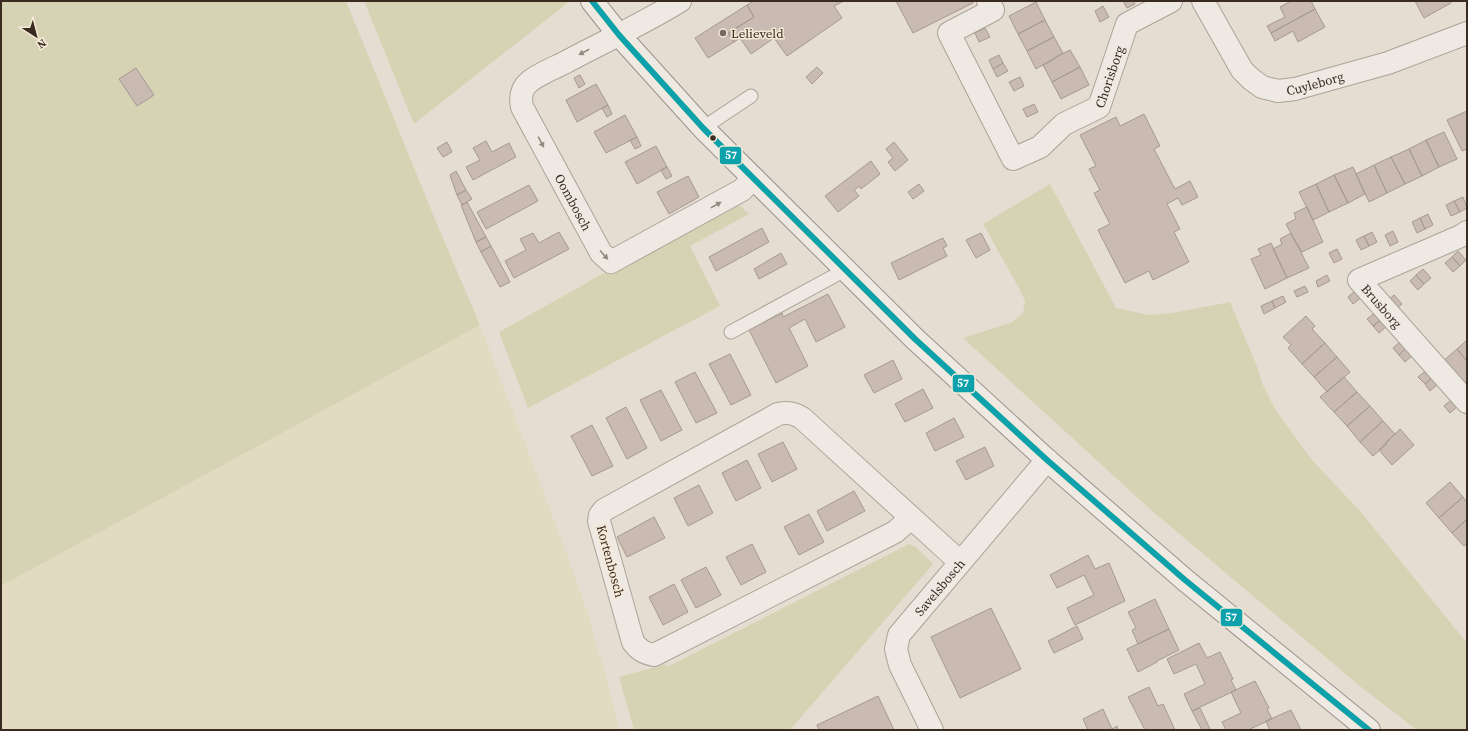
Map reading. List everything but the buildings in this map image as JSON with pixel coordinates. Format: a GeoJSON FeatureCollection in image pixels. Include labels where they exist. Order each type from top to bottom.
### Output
{"type":"FeatureCollection","features":[{"type":"Feature","properties":{"kind":"street"},"geometry":{"type":"LineString","coordinates":[[592,1],[619,35],[703,128],[915,339],[1047,460],[1184,580],[1369,730]]}},
{"type":"Feature","properties":{"kind":"street"},"geometry":{"type":"LineString","coordinates":[[619,35],[654,17],[680,1]]}},
{"type":"Feature","properties":{"kind":"street","name":"Chorisborg"},"geometry":{"type":"LineString","coordinates":[[991,5],[949,33],[1013,159],[1040,147],[1064,124],[1099,107],[1127,24],[1171,1]]}},
{"type":"Feature","properties":{"kind":"street","name":"Cuyleborg"},"geometry":{"type":"LineString","coordinates":[[1203,1],[1242,70],[1251,80],[1262,87],[1278,91],[1295,89],[1388,63],[1467,33]]}},
{"type":"Feature","properties":{"kind":"street","name":"Oombosch"},"geometry":{"type":"LineString","coordinates":[[619,35],[593,47],[530,82],[521,92],[521,102],[525,112],[601,253],[610,262],[742,190],[753,178]]}},
{"type":"Feature","properties":{"kind":"street","name":"Brusborg"},"geometry":{"type":"LineString","coordinates":[[1467,232],[1461,236],[1359,280],[1467,402]]}},
{"type":"Feature","properties":{"kind":"street","name":"Kortenbosch"},"geometry":{"type":"LineString","coordinates":[[911,518],[895,532],[654,655],[645,654],[638,649],[633,642],[599,521],[600,515],[604,510],[778,414],[786,412],[794,413],[802,418],[960,562]]}},
{"type":"Feature","properties":{"kind":"street","name":"Savelsbosch"},"geometry":{"type":"LineString","coordinates":[[932,730],[900,666],[896,649],[899,635],[1047,460]]}},
{"type":"Feature","properties":{"kind":"lane"},"geometry":{"type":"LineString","coordinates":[[703,128],[751,96]]}},
{"type":"Feature","properties":{"kind":"lane"},"geometry":{"type":"LineString","coordinates":[[731,332],[845,270]]}},
{"type":"Feature","properties":{"kind":"shaded area"},"geometry":{"type":"Polygon","coordinates":[[[1,1],[346,1],[480,325],[1,586],[1,1]]]}},
{"type":"Feature","properties":{"kind":"shaded area"},"geometry":{"type":"Polygon","coordinates":[[[364,1],[570,1],[414,124],[364,1]]]}},
{"type":"Feature","properties":{"kind":"shaded area"},"geometry":{"type":"Polygon","coordinates":[[[1050,184],[1116,308],[1149,315],[1172,313],[1230,302],[1256,364],[1263,385],[1275,409],[1312,460],[1360,511],[1467,643],[1467,730],[1417,730],[1361,687],[1151,510],[963,338],[1013,322],[1023,313],[1025,301],[983,224],[1050,184]]]}},
{"type":"Feature","properties":{"kind":"shaded area"},"geometry":{"type":"Polygon","coordinates":[[[731,198],[749,214],[690,246],[720,306],[528,408],[499,332],[679,231],[731,198]]]}},
{"type":"Feature","properties":{"kind":"shaded area"},"geometry":{"type":"Polygon","coordinates":[[[480,325],[564,546],[587,611],[620,730],[1,730],[1,586],[480,325]]]}},
{"type":"Feature","properties":{"kind":"shaded area"},"geometry":{"type":"Polygon","coordinates":[[[909,544],[916,547],[933,564],[790,730],[634,730],[619,677],[666,664],[667,667],[909,544]]]}},
{"type":"Feature","properties":{"kind":"transit line","name":"57"},"geometry":{"type":"LineString","coordinates":[[592,1],[619,35],[703,128],[915,339],[1047,460],[1185,580],[1369,730]]}},
{"type":"Feature","properties":{"kind":"place","name":"Lelieveld"},"geometry":{"type":"Point","coordinates":[723,33]}}]}
